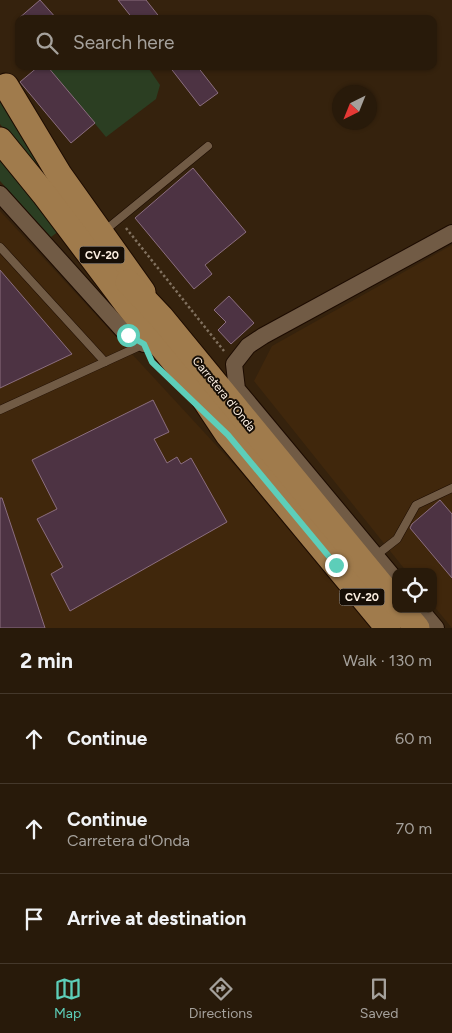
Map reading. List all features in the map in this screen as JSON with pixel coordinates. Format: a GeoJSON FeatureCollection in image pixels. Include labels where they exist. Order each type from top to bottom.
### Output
{"type":"FeatureCollection","features":[{"type":"Feature","properties":{"kind":"main road"},"geometry":{"type":"LineString","coordinates":[[3,81],[59,174],[110,227],[161,316]]}},
{"type":"Feature","properties":{"kind":"main road","name":"Carretera d'Onda"},"geometry":{"type":"LineString","coordinates":[[0,140],[44,194],[126,303],[200,393],[228,435],[388,628]]}},
{"type":"Feature","properties":{"kind":"main road","name":"Carretera d'Onda"},"geometry":{"type":"LineString","coordinates":[[44,194],[161,316],[370,560],[392,596]]}},
{"type":"Feature","properties":{"kind":"main road"},"geometry":{"type":"LineString","coordinates":[[126,303],[152,362],[228,435]]}},
{"type":"Feature","properties":{"kind":"main road","name":"CV-20"},"geometry":{"type":"LineString","coordinates":[[404,613],[417,628]]}},
{"type":"Feature","properties":{"kind":"street"},"geometry":{"type":"LineString","coordinates":[[0,194],[128,335],[144,344]]}},
{"type":"Feature","properties":{"kind":"street"},"geometry":{"type":"LineString","coordinates":[[234,364],[248,346],[263,336],[452,233]]}},
{"type":"Feature","properties":{"kind":"street","name":"Carretera d'Onda"},"geometry":{"type":"LineString","coordinates":[[234,364],[238,389],[370,560],[392,577]]}},
{"type":"Feature","properties":{"kind":"street"},"geometry":{"type":"LineString","coordinates":[[423,613],[436,628]]}},
{"type":"Feature","properties":{"kind":"lane"},"geometry":{"type":"LineString","coordinates":[[110,227],[208,146]]}},
{"type":"Feature","properties":{"kind":"lane"},"geometry":{"type":"LineString","coordinates":[[0,247],[106,362]]}},
{"type":"Feature","properties":{"kind":"lane"},"geometry":{"type":"LineString","coordinates":[[0,410],[144,344]]}},
{"type":"Feature","properties":{"kind":"lane"},"geometry":{"type":"LineString","coordinates":[[370,560],[397,539],[416,505],[452,488]]}},
{"type":"Feature","properties":{"kind":"path"},"geometry":{"type":"LineString","coordinates":[[110,227],[234,364]]}},
{"type":"Feature","properties":{"kind":"shaded area"},"geometry":{"type":"Polygon","coordinates":[[[0,211],[239,470],[371,628],[0,628],[0,211]]]}},
{"type":"Feature","properties":{"kind":"shaded area"},"geometry":{"type":"Polygon","coordinates":[[[452,245],[452,628],[437,610],[437,568],[404,568],[254,381],[272,346],[452,245]]]}},
{"type":"Feature","properties":{"kind":"green space"},"geometry":{"type":"Polygon","coordinates":[[[50,70],[150,70],[160,85],[156,99],[106,137],[50,70]]]}},
{"type":"Feature","properties":{"kind":"green space"},"geometry":{"type":"Polygon","coordinates":[[[0,95],[55,191],[0,124],[0,95]]]}},
{"type":"Feature","properties":{"kind":"green space"},"geometry":{"type":"Polygon","coordinates":[[[0,160],[59,231],[51,237],[0,181],[0,160]]]}},
{"type":"Feature","properties":{"kind":"building"},"geometry":{"type":"Polygon","coordinates":[[[40,0],[53,15],[23,15],[40,0]]]}},
{"type":"Feature","properties":{"kind":"building"},"geometry":{"type":"Polygon","coordinates":[[[118,0],[146,0],[158,15],[130,15],[118,0]]]}},
{"type":"Feature","properties":{"kind":"building"},"geometry":{"type":"Polygon","coordinates":[[[34,70],[50,70],[95,123],[71,143],[20,82],[34,70]]]}},
{"type":"Feature","properties":{"kind":"building"},"geometry":{"type":"Polygon","coordinates":[[[172,70],[200,70],[218,93],[200,106],[172,70]]]}},
{"type":"Feature","properties":{"kind":"building"},"geometry":{"type":"Polygon","coordinates":[[[193,168],[246,232],[205,265],[212,274],[194,289],[135,218],[193,168]]]}},
{"type":"Feature","properties":{"kind":"building"},"geometry":{"type":"Polygon","coordinates":[[[0,270],[72,354],[0,388],[0,270]]]}},
{"type":"Feature","properties":{"kind":"building"},"geometry":{"type":"Polygon","coordinates":[[[229,296],[254,323],[231,344],[218,330],[226,322],[214,310],[229,296]]]}},
{"type":"Feature","properties":{"kind":"building"},"geometry":{"type":"Polygon","coordinates":[[[153,400],[169,432],[154,439],[167,463],[177,457],[181,464],[191,458],[227,522],[70,611],[51,574],[63,567],[37,519],[57,509],[32,460],[153,400]]]}},
{"type":"Feature","properties":{"kind":"building"},"geometry":{"type":"Polygon","coordinates":[[[0,498],[2,498],[45,628],[0,628],[0,498]]]}},
{"type":"Feature","properties":{"kind":"building"},"geometry":{"type":"Polygon","coordinates":[[[440,500],[452,514],[452,578],[410,528],[412,524],[440,500]]]}},
{"type":"Feature","properties":{"kind":"route"},"geometry":{"type":"LineString","coordinates":[[128,335],[144,344],[152,362],[228,435],[336,565]]}}]}
